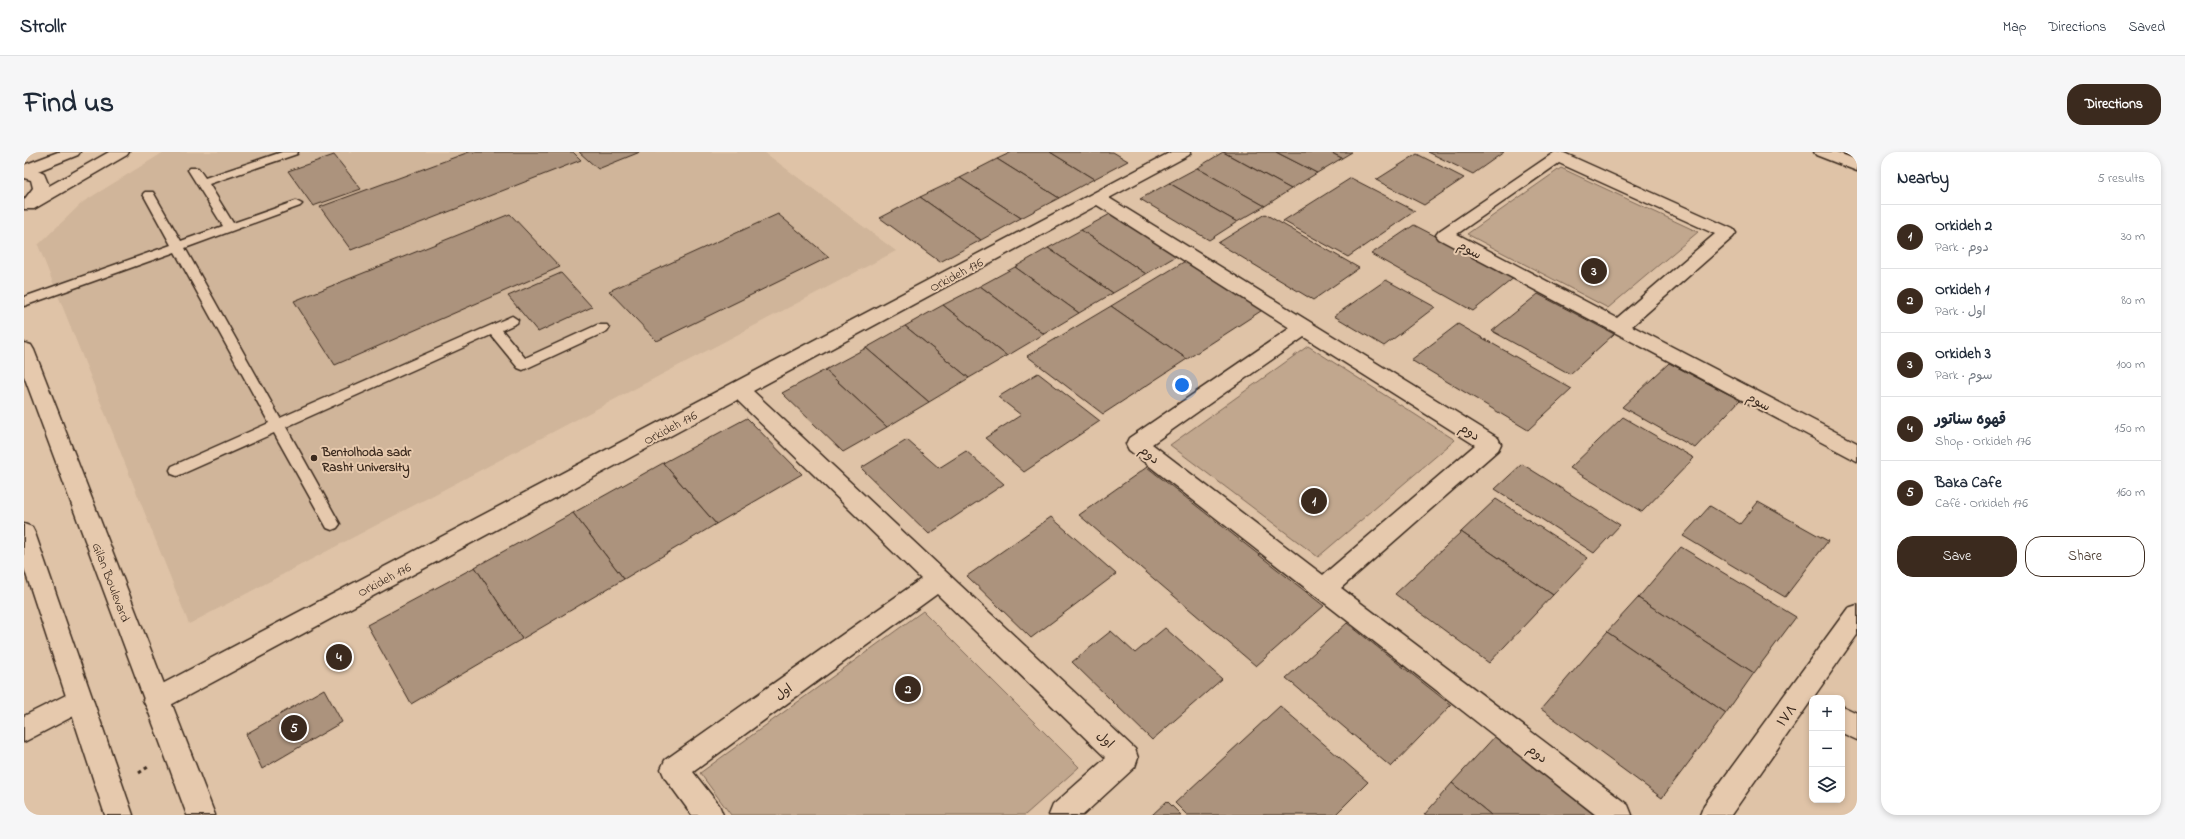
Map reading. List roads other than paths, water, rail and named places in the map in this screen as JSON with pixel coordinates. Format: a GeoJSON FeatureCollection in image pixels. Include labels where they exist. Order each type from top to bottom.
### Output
{"type":"FeatureCollection","features":[{"type":"Feature","properties":{"kind":"street"},"geometry":{"type":"LineString","coordinates":[[24,172],[72,152]]}},
{"type":"Feature","properties":{"kind":"street"},"geometry":{"type":"LineString","coordinates":[[28,205],[120,152]]}},
{"type":"Feature","properties":{"kind":"street","name":"Orkideh 176"},"geometry":{"type":"LineString","coordinates":[[156,700],[1183,152]]}},
{"type":"Feature","properties":{"kind":"street"},"geometry":{"type":"LineString","coordinates":[[1822,152],[1857,166]]}},
{"type":"Feature","properties":{"kind":"street","name":"سوم"},"geometry":{"type":"LineString","coordinates":[[1619,327],[1727,233],[1554,154],[1445,235],[1857,453]]}},
{"type":"Feature","properties":{"kind":"street"},"geometry":{"type":"LineString","coordinates":[[24,172],[38,177],[41,188],[28,205]]}},
{"type":"Feature","properties":{"kind":"street","name":"دوم"},"geometry":{"type":"LineString","coordinates":[[1097,198],[1490,444],[1324,589]]}},
{"type":"Feature","properties":{"kind":"street","name":"دوم"},"geometry":{"type":"LineString","coordinates":[[1304,328],[1137,444],[1618,815]]}},
{"type":"Feature","properties":{"kind":"street","name":"Gilan Boulevard"},"geometry":{"type":"LineString","coordinates":[[24,350],[201,815]]}},
{"type":"Feature","properties":{"kind":"street","name":"اول"},"geometry":{"type":"LineString","coordinates":[[739,390],[1125,758],[1063,815]]}},
{"type":"Feature","properties":{"kind":"street"},"geometry":{"type":"LineString","coordinates":[[24,533],[119,815]]}},
{"type":"Feature","properties":{"kind":"street","name":"اول"},"geometry":{"type":"LineString","coordinates":[[709,815],[675,769],[938,580]]}},
{"type":"Feature","properties":{"kind":"street","name":"۱۷۸"},"geometry":{"type":"LineString","coordinates":[[1714,815],[1807,696],[1857,615]]}},
{"type":"Feature","properties":{"kind":"street"},"geometry":{"type":"LineString","coordinates":[[24,730],[80,700]]}},
{"type":"Feature","properties":{"kind":"street"},"geometry":{"type":"LineString","coordinates":[[1845,720],[1857,728]]}},
{"type":"Feature","properties":{"kind":"lane"},"geometry":{"type":"LineString","coordinates":[[202,183],[293,152]]}},
{"type":"Feature","properties":{"kind":"lane"},"geometry":{"type":"LineString","coordinates":[[194,170],[230,228]]}},
{"type":"Feature","properties":{"kind":"lane"},"geometry":{"type":"LineString","coordinates":[[149,194],[332,524]]}},
{"type":"Feature","properties":{"kind":"lane"},"geometry":{"type":"LineString","coordinates":[[24,302],[296,204]]}},
{"type":"Feature","properties":{"kind":"lane"},"geometry":{"type":"LineString","coordinates":[[177,470],[512,320]]}},
{"type":"Feature","properties":{"kind":"lane"},"geometry":{"type":"LineString","coordinates":[[492,328],[522,365],[602,328]]}},
{"type":"Feature","properties":{"kind":"place","name":"Orkideh 3"},"geometry":{"type":"Point","coordinates":[1594,271]}},
{"type":"Feature","properties":{"kind":"place","name":"Bentolhoda sadr Rasht University"},"geometry":{"type":"Point","coordinates":[314,458]}},
{"type":"Feature","properties":{"kind":"place","name":"Orkideh 2"},"geometry":{"type":"Point","coordinates":[1314,501]}},
{"type":"Feature","properties":{"kind":"place","name":"قهوه سناتور"},"geometry":{"type":"Point","coordinates":[339,657]}},
{"type":"Feature","properties":{"kind":"place","name":"Orkideh 1"},"geometry":{"type":"Point","coordinates":[908,689]}},
{"type":"Feature","properties":{"kind":"place","name":"Baka Cafe"},"geometry":{"type":"Point","coordinates":[294,728]}}]}
